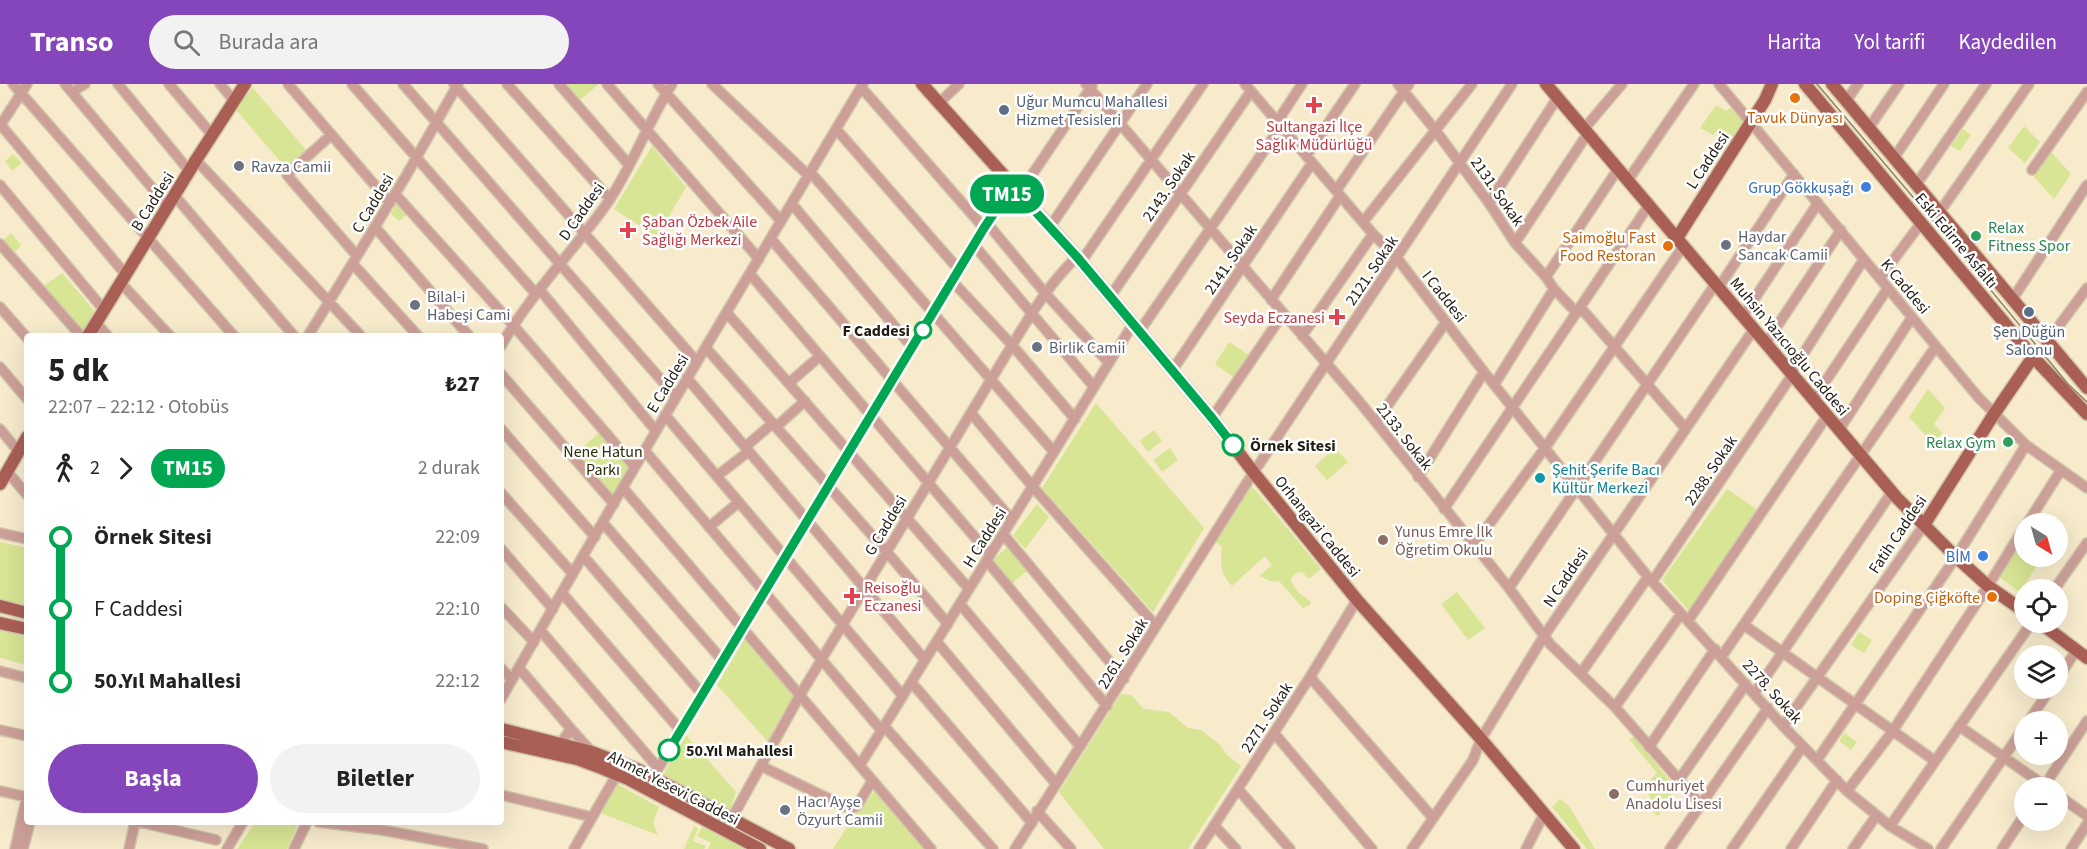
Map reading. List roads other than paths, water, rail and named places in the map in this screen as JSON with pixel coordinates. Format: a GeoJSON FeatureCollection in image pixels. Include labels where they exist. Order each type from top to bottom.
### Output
{"type":"FeatureCollection","features":[{"type":"Feature","properties":{"kind":"main road","name":"B Caddesi"},"geometry":{"type":"LineString","coordinates":[[90,333],[245,84]]}},
{"type":"Feature","properties":{"kind":"main road","name":"Orhangazi Caddesi"},"geometry":{"type":"LineString","coordinates":[[922,84],[1079,259],[1212,418],[1357,600],[1481,739],[1574,849]]}},
{"type":"Feature","properties":{"kind":"main road"},"geometry":{"type":"LineString","coordinates":[[1765,100],[1772,84]]}},
{"type":"Feature","properties":{"kind":"main road"},"geometry":{"type":"LineString","coordinates":[[1765,100],[1780,84]]}},
{"type":"Feature","properties":{"kind":"main road","name":"Eski Edirne Asfaltı"},"geometry":{"type":"LineString","coordinates":[[1805,84],[2033,357],[2087,414]]}},
{"type":"Feature","properties":{"kind":"main road","name":"Eski Edirne Asfaltı"},"geometry":{"type":"LineString","coordinates":[[1832,84],[2087,388]]}},
{"type":"Feature","properties":{"kind":"main road","name":"Muhsin Yazıcıoğlu Caddesi"},"geometry":{"type":"LineString","coordinates":[[1549,85],[1892,492],[1956,557],[1988,586],[2014,604]]}},
{"type":"Feature","properties":{"kind":"main road","name":"L Caddesi"},"geometry":{"type":"LineString","coordinates":[[1680,242],[1765,100]]}},
{"type":"Feature","properties":{"kind":"main road","name":"Fatih Caddesi"},"geometry":{"type":"LineString","coordinates":[[1924,525],[2033,357]]}},
{"type":"Feature","properties":{"kind":"main road"},"geometry":{"type":"LineString","coordinates":[[0,484],[24,442]]}},
{"type":"Feature","properties":{"kind":"main road"},"geometry":{"type":"LineString","coordinates":[[0,606],[24,612]]}},
{"type":"Feature","properties":{"kind":"main road"},"geometry":{"type":"LineString","coordinates":[[0,623],[24,628]]}},
{"type":"Feature","properties":{"kind":"main road"},"geometry":{"type":"LineString","coordinates":[[2055,633],[2083,653]]}},
{"type":"Feature","properties":{"kind":"main road","name":"Ahmet Yesevi Caddesi"},"geometry":{"type":"LineString","coordinates":[[504,730],[592,752],[656,773],[732,818],[765,846]]}},
{"type":"Feature","properties":{"kind":"main road","name":"Ahmet Yesevi Caddesi"},"geometry":{"type":"LineString","coordinates":[[504,743],[577,759],[616,774],[714,824],[765,846],[789,849]]}},
{"type":"Feature","properties":{"kind":"main road"},"geometry":{"type":"LineString","coordinates":[[647,789],[656,773]]}},
{"type":"Feature","properties":{"kind":"main road"},"geometry":{"type":"LineString","coordinates":[[714,824],[732,818]]}},
{"type":"Feature","properties":{"kind":"street"},"geometry":{"type":"LineString","coordinates":[[13,84],[231,333]]}},
{"type":"Feature","properties":{"kind":"street"},"geometry":{"type":"LineString","coordinates":[[27,84],[0,125],[168,333]]}},
{"type":"Feature","properties":{"kind":"street"},"geometry":{"type":"LineString","coordinates":[[65,84],[291,333]]}},
{"type":"Feature","properties":{"kind":"street"},"geometry":{"type":"LineString","coordinates":[[72,92],[85,84]]}},
{"type":"Feature","properties":{"kind":"street"},"geometry":{"type":"LineString","coordinates":[[118,84],[193,166],[330,301],[358,333]]}},
{"type":"Feature","properties":{"kind":"street"},"geometry":{"type":"LineString","coordinates":[[169,84],[213,136]]}},
{"type":"Feature","properties":{"kind":"street"},"geometry":{"type":"LineString","coordinates":[[220,84],[234,101]]}},
{"type":"Feature","properties":{"kind":"street"},"geometry":{"type":"LineString","coordinates":[[288,84],[390,203]]}},
{"type":"Feature","properties":{"kind":"street"},"geometry":{"type":"LineString","coordinates":[[352,84],[538,292],[656,431]]}},
{"type":"Feature","properties":{"kind":"street"},"geometry":{"type":"LineString","coordinates":[[403,84],[676,397]]}},
{"type":"Feature","properties":{"kind":"street"},"geometry":{"type":"LineString","coordinates":[[507,84],[610,199]]}},
{"type":"Feature","properties":{"kind":"street"},"geometry":{"type":"LineString","coordinates":[[559,84],[629,165]]}},
{"type":"Feature","properties":{"kind":"street"},"geometry":{"type":"LineString","coordinates":[[607,84],[759,259]]}},
{"type":"Feature","properties":{"kind":"street"},"geometry":{"type":"LineString","coordinates":[[658,84],[781,221]]}},
{"type":"Feature","properties":{"kind":"street","name":"D Caddesi"},"geometry":{"type":"LineString","coordinates":[[504,341],[513,325],[610,199],[672,84]]}},
{"type":"Feature","properties":{"kind":"street"},"geometry":{"type":"LineString","coordinates":[[712,84],[810,174],[1054,452]]}},
{"type":"Feature","properties":{"kind":"street"},"geometry":{"type":"LineString","coordinates":[[939,103],[959,84]]}},
{"type":"Feature","properties":{"kind":"street"},"geometry":{"type":"LineString","coordinates":[[1050,227],[1147,84]]}},
{"type":"Feature","properties":{"kind":"street","name":"G Caddesi"},"geometry":{"type":"LineString","coordinates":[[732,818],[800,695],[1032,313],[1063,270],[1079,259],[1203,84]]}},
{"type":"Feature","properties":{"kind":"street","name":"H Caddesi"},"geometry":{"type":"LineString","coordinates":[[860,765],[1109,363],[1210,230],[1279,124],[1302,84]]}},
{"type":"Feature","properties":{"kind":"street","name":"2141. Sokak"},"geometry":{"type":"LineString","coordinates":[[1172,371],[1243,266],[1355,84]]}},
{"type":"Feature","properties":{"kind":"street"},"geometry":{"type":"LineString","coordinates":[[1363,222],[1472,84]]}},
{"type":"Feature","properties":{"kind":"street","name":"2121. Sokak"},"geometry":{"type":"LineString","coordinates":[[1254,473],[1512,84]]}},
{"type":"Feature","properties":{"kind":"street"},"geometry":{"type":"LineString","coordinates":[[1515,243],[1586,131],[1622,84]]}},
{"type":"Feature","properties":{"kind":"street"},"geometry":{"type":"LineString","coordinates":[[1628,180],[1694,84]]}},
{"type":"Feature","properties":{"kind":"street","name":"K Caddesi"},"geometry":{"type":"LineString","coordinates":[[1719,84],[1978,397],[2026,445],[2087,488]]}},
{"type":"Feature","properties":{"kind":"street"},"geometry":{"type":"LineString","coordinates":[[1846,101],[1858,84]]}},
{"type":"Feature","properties":{"kind":"street"},"geometry":{"type":"LineString","coordinates":[[1868,129],[1899,84]]}},
{"type":"Feature","properties":{"kind":"street"},"geometry":{"type":"LineString","coordinates":[[1894,158],[1944,84]]}},
{"type":"Feature","properties":{"kind":"street"},"geometry":{"type":"LineString","coordinates":[[1916,185],[1986,84]]}},
{"type":"Feature","properties":{"kind":"street"},"geometry":{"type":"LineString","coordinates":[[1939,213],[2029,84]]}},
{"type":"Feature","properties":{"kind":"street"},"geometry":{"type":"LineString","coordinates":[[456,85],[697,362]]}},
{"type":"Feature","properties":{"kind":"street","name":"C Caddesi"},"geometry":{"type":"LineString","coordinates":[[311,333],[390,203],[456,85]]}},
{"type":"Feature","properties":{"kind":"street"},"geometry":{"type":"LineString","coordinates":[[862,86],[1109,363]]}},
{"type":"Feature","properties":{"kind":"street","name":"E Caddesi"},"geometry":{"type":"LineString","coordinates":[[504,694],[665,415],[862,86]]}},
{"type":"Feature","properties":{"kind":"street"},"geometry":{"type":"LineString","coordinates":[[541,631],[656,773],[985,226],[1016,190],[1090,86]]}},
{"type":"Feature","properties":{"kind":"street","name":"2133. Sokak"},"geometry":{"type":"LineString","coordinates":[[1090,86],[1150,160],[1376,422],[1509,588],[1544,636],[1615,707],[1701,805]]}},
{"type":"Feature","properties":{"kind":"street"},"geometry":{"type":"LineString","coordinates":[[1271,300],[1403,86]]}},
{"type":"Feature","properties":{"kind":"street","name":"2131. Sokak"},"geometry":{"type":"LineString","coordinates":[[1403,86],[1489,203],[1515,243],[1554,289],[1613,346],[1686,429]]}},
{"type":"Feature","properties":{"kind":"street","name":"I Caddesi"},"geometry":{"type":"LineString","coordinates":[[1248,87],[1373,234],[1397,258],[1513,409],[1614,532]]}},
{"type":"Feature","properties":{"kind":"street","name":"2143. Sokak"},"geometry":{"type":"LineString","coordinates":[[1110,297],[1180,195],[1248,87]]}},
{"type":"Feature","properties":{"kind":"street"},"geometry":{"type":"LineString","coordinates":[[2032,170],[2087,92]]}},
{"type":"Feature","properties":{"kind":"street"},"geometry":{"type":"LineString","coordinates":[[1489,203],[1558,98]]}},
{"type":"Feature","properties":{"kind":"street"},"geometry":{"type":"LineString","coordinates":[[837,130],[959,270]]}},
{"type":"Feature","properties":{"kind":"street"},"geometry":{"type":"LineString","coordinates":[[331,135],[287,175],[416,333]]}},
{"type":"Feature","properties":{"kind":"street"},"geometry":{"type":"LineString","coordinates":[[1546,277],[1618,169]]}},
{"type":"Feature","properties":{"kind":"street"},"geometry":{"type":"LineString","coordinates":[[1509,588],[1794,174]]}},
{"type":"Feature","properties":{"kind":"street"},"geometry":{"type":"LineString","coordinates":[[0,185],[104,310]]}},
{"type":"Feature","properties":{"kind":"street"},"geometry":{"type":"LineString","coordinates":[[2012,300],[2087,185]]}},
{"type":"Feature","properties":{"kind":"street"},"geometry":{"type":"LineString","coordinates":[[395,194],[513,325],[635,468]]}},
{"type":"Feature","properties":{"kind":"street"},"geometry":{"type":"LineString","coordinates":[[1743,316],[1818,203]]}},
{"type":"Feature","properties":{"kind":"street"},"geometry":{"type":"LineString","coordinates":[[792,204],[912,347]]}},
{"type":"Feature","properties":{"kind":"street"},"geometry":{"type":"LineString","coordinates":[[1444,509],[1649,205]]}},
{"type":"Feature","properties":{"kind":"street"},"geometry":{"type":"LineString","coordinates":[[1880,278],[1921,223]]}},
{"type":"Feature","properties":{"kind":"street"},"geometry":{"type":"LineString","coordinates":[[375,227],[466,333]]}},
{"type":"Feature","properties":{"kind":"street"},"geometry":{"type":"LineString","coordinates":[[1766,343],[1841,230]]}},
{"type":"Feature","properties":{"kind":"street"},"geometry":{"type":"LineString","coordinates":[[1302,336],[1373,234]]}},
{"type":"Feature","properties":{"kind":"street"},"geometry":{"type":"LineString","coordinates":[[771,239],[1012,520]]}},
{"type":"Feature","properties":{"kind":"street"},"geometry":{"type":"LineString","coordinates":[[1474,545],[1545,448],[1680,242]]}},
{"type":"Feature","properties":{"kind":"street"},"geometry":{"type":"LineString","coordinates":[[0,244],[78,333]]}},
{"type":"Feature","properties":{"kind":"street"},"geometry":{"type":"LineString","coordinates":[[974,244],[1094,387]]}},
{"type":"Feature","properties":{"kind":"street","name":"2288. Sokak"},"geometry":{"type":"LineString","coordinates":[[1581,673],[1650,579],[1792,374],[1864,259]]}},
{"type":"Feature","properties":{"kind":"street"},"geometry":{"type":"LineString","coordinates":[[750,274],[928,483],[1107,706]]}},
{"type":"Feature","properties":{"kind":"street"},"geometry":{"type":"LineString","coordinates":[[953,282],[1012,345],[1074,419]]}},
{"type":"Feature","properties":{"kind":"street"},"geometry":{"type":"LineString","coordinates":[[1813,400],[1888,288]]}},
{"type":"Feature","properties":{"kind":"street"},"geometry":{"type":"LineString","coordinates":[[2047,342],[2087,288]]}},
{"type":"Feature","properties":{"kind":"street"},"geometry":{"type":"LineString","coordinates":[[1494,385],[1554,289]]}},
{"type":"Feature","properties":{"kind":"street"},"geometry":{"type":"LineString","coordinates":[[0,307],[24,335]]}},
{"type":"Feature","properties":{"kind":"street"},"geometry":{"type":"LineString","coordinates":[[727,312],[969,590]]}},
{"type":"Feature","properties":{"kind":"street"},"geometry":{"type":"LineString","coordinates":[[1212,418],[1283,314]]}},
{"type":"Feature","properties":{"kind":"street"},"geometry":{"type":"LineString","coordinates":[[1839,430],[1912,316]]}},
{"type":"Feature","properties":{"kind":"street"},"geometry":{"type":"LineString","coordinates":[[1376,422],[1446,322]]}},
{"type":"Feature","properties":{"kind":"street"},"geometry":{"type":"LineString","coordinates":[[97,324],[105,333]]}},
{"type":"Feature","properties":{"kind":"street","name":"N Caddesi"},"geometry":{"type":"LineString","coordinates":[[1412,849],[1473,760],[1481,739],[1544,636],[1754,329]]}},
{"type":"Feature","properties":{"kind":"street"},"geometry":{"type":"LineString","coordinates":[[1649,747],[1718,652],[1744,625],[1936,346]]}},
{"type":"Feature","properties":{"kind":"street"},"geometry":{"type":"LineString","coordinates":[[706,348],[948,624]]}},
{"type":"Feature","properties":{"kind":"street"},"geometry":{"type":"LineString","coordinates":[[789,383],[820,356]]}},
{"type":"Feature","properties":{"kind":"street"},"geometry":{"type":"LineString","coordinates":[[0,367],[24,395]]}},
{"type":"Feature","properties":{"kind":"street"},"geometry":{"type":"LineString","coordinates":[[1418,477],[1484,372]]}},
{"type":"Feature","properties":{"kind":"street"},"geometry":{"type":"LineString","coordinates":[[504,377],[614,504]]}},
{"type":"Feature","properties":{"kind":"street"},"geometry":{"type":"LineString","coordinates":[[687,378],[925,660]]}},
{"type":"Feature","properties":{"kind":"street"},"geometry":{"type":"LineString","coordinates":[[717,476],[805,402]]}},
{"type":"Feature","properties":{"kind":"street"},"geometry":{"type":"LineString","coordinates":[[971,413],[1156,626]]}},
{"type":"Feature","properties":{"kind":"street"},"geometry":{"type":"LineString","coordinates":[[665,415],[903,696]]}},
{"type":"Feature","properties":{"kind":"street"},"geometry":{"type":"LineString","coordinates":[[1615,707],[1685,618],[1827,416]]}},
{"type":"Feature","properties":{"kind":"street"},"geometry":{"type":"LineString","coordinates":[[0,429],[18,451]]}},
{"type":"Feature","properties":{"kind":"street"},"geometry":{"type":"LineString","coordinates":[[504,432],[595,537]]}},
{"type":"Feature","properties":{"kind":"street"},"geometry":{"type":"LineString","coordinates":[[1817,760],[1956,557],[2026,445]]}},
{"type":"Feature","properties":{"kind":"street"},"geometry":{"type":"LineString","coordinates":[[645,451],[822,659],[993,849]]}},
{"type":"Feature","properties":{"kind":"street"},"geometry":{"type":"LineString","coordinates":[[2034,513],[2061,470]]}},
{"type":"Feature","properties":{"kind":"street"},"geometry":{"type":"LineString","coordinates":[[8,471],[24,491]]}},
{"type":"Feature","properties":{"kind":"street","name":"2261. Sokak"},"geometry":{"type":"LineString","coordinates":[[1015,849],[1254,473]]}},
{"type":"Feature","properties":{"kind":"street"},"geometry":{"type":"LineString","coordinates":[[623,488],[931,849]]}},
{"type":"Feature","properties":{"kind":"street"},"geometry":{"type":"LineString","coordinates":[[1754,694],[1892,492]]}},
{"type":"Feature","properties":{"kind":"street"},"geometry":{"type":"LineString","coordinates":[[504,496],[573,574]]}},
{"type":"Feature","properties":{"kind":"street"},"geometry":{"type":"LineString","coordinates":[[709,527],[739,502]]}},
{"type":"Feature","properties":{"kind":"street"},"geometry":{"type":"LineString","coordinates":[[603,523],[723,661]]}},
{"type":"Feature","properties":{"kind":"street","name":"Fatih Caddesi"},"geometry":{"type":"LineString","coordinates":[[1784,726],[1924,525]]}},
{"type":"Feature","properties":{"kind":"street","name":"2278. Sokak"},"geometry":{"type":"LineString","coordinates":[[1614,532],[1650,579],[1803,746],[1876,816],[1922,848]]}},
{"type":"Feature","properties":{"kind":"street"},"geometry":{"type":"LineString","coordinates":[[0,533],[24,538]]}},
{"type":"Feature","properties":{"kind":"street"},"geometry":{"type":"LineString","coordinates":[[1004,534],[1124,679]]}},
{"type":"Feature","properties":{"kind":"street"},"geometry":{"type":"LineString","coordinates":[[2062,579],[2087,543]]}},
{"type":"Feature","properties":{"kind":"street"},"geometry":{"type":"LineString","coordinates":[[1847,790],[1892,732],[2014,544]]}},
{"type":"Feature","properties":{"kind":"street"},"geometry":{"type":"LineString","coordinates":[[504,552],[553,609]]}},
{"type":"Feature","properties":{"kind":"street"},"geometry":{"type":"LineString","coordinates":[[584,557],[703,695]]}},
{"type":"Feature","properties":{"kind":"street"},"geometry":{"type":"LineString","coordinates":[[562,593],[681,731]]}},
{"type":"Feature","properties":{"kind":"street","name":"2271. Sokak"},"geometry":{"type":"LineString","coordinates":[[1198,849],[1310,678],[1357,600]]}},
{"type":"Feature","properties":{"kind":"street"},"geometry":{"type":"LineString","coordinates":[[960,604],[1079,745]]}},
{"type":"Feature","properties":{"kind":"street"},"geometry":{"type":"LineString","coordinates":[[504,610],[534,642]]}},
{"type":"Feature","properties":{"kind":"street"},"geometry":{"type":"LineString","coordinates":[[1744,625],[1935,761]]}},
{"type":"Feature","properties":{"kind":"street"},"geometry":{"type":"LineString","coordinates":[[1890,826],[2024,633]]}},
{"type":"Feature","properties":{"kind":"street"},"geometry":{"type":"LineString","coordinates":[[937,642],[1056,784]]}},
{"type":"Feature","properties":{"kind":"street"},"geometry":{"type":"LineString","coordinates":[[2068,668],[2083,653]]}},
{"type":"Feature","properties":{"kind":"street"},"geometry":{"type":"LineString","coordinates":[[519,668],[592,752]]}},
{"type":"Feature","properties":{"kind":"street"},"geometry":{"type":"LineString","coordinates":[[0,671],[24,677]]}},
{"type":"Feature","properties":{"kind":"street"},"geometry":{"type":"LineString","coordinates":[[504,671],[512,680]]}},
{"type":"Feature","properties":{"kind":"street"},"geometry":{"type":"LineString","coordinates":[[1310,678],[1433,818]]}},
{"type":"Feature","properties":{"kind":"street"},"geometry":{"type":"LineString","coordinates":[[912,683],[1032,823]]}},
{"type":"Feature","properties":{"kind":"street"},"geometry":{"type":"LineString","coordinates":[[1679,780],[1746,684]]}},
{"type":"Feature","properties":{"kind":"street"},"geometry":{"type":"LineString","coordinates":[[1670,849],[1768,708]]}},
{"type":"Feature","properties":{"kind":"street"},"geometry":{"type":"LineString","coordinates":[[2051,777],[2087,721]]}},
{"type":"Feature","properties":{"kind":"street"},"geometry":{"type":"LineString","coordinates":[[1959,726],[2031,777]]}},
{"type":"Feature","properties":{"kind":"street"},"geometry":{"type":"LineString","coordinates":[[560,744],[571,729]]}},
{"type":"Feature","properties":{"kind":"street"},"geometry":{"type":"LineString","coordinates":[[0,730],[24,735]]}},
{"type":"Feature","properties":{"kind":"street"},"geometry":{"type":"LineString","coordinates":[[1274,733],[1372,849]]}},
{"type":"Feature","properties":{"kind":"street"},"geometry":{"type":"LineString","coordinates":[[1941,849],[2014,742]]}},
{"type":"Feature","properties":{"kind":"street"},"geometry":{"type":"LineString","coordinates":[[1732,849],[1803,746]]}},
{"type":"Feature","properties":{"kind":"street"},"geometry":{"type":"LineString","coordinates":[[761,766],[850,809],[857,806],[872,781]]}},
{"type":"Feature","properties":{"kind":"street"},"geometry":{"type":"LineString","coordinates":[[574,849],[616,774]]}},
{"type":"Feature","properties":{"kind":"street"},"geometry":{"type":"LineString","coordinates":[[1791,849],[1837,780]]}},
{"type":"Feature","properties":{"kind":"street"},"geometry":{"type":"LineString","coordinates":[[1238,789],[1290,849]]}},
{"type":"Feature","properties":{"kind":"street"},"geometry":{"type":"LineString","coordinates":[[0,791],[24,796]]}},
{"type":"Feature","properties":{"kind":"street"},"geometry":{"type":"LineString","coordinates":[[504,796],[592,817]]}},
{"type":"Feature","properties":{"kind":"street"},"geometry":{"type":"LineString","coordinates":[[2068,802],[2087,816]]}},
{"type":"Feature","properties":{"kind":"street"},"geometry":{"type":"LineString","coordinates":[[15,849],[24,810]]}},
{"type":"Feature","properties":{"kind":"street"},"geometry":{"type":"LineString","coordinates":[[1038,811],[1071,849]]}},
{"type":"Feature","properties":{"kind":"street"},"geometry":{"type":"LineString","coordinates":[[1526,849],[1544,814]]}},
{"type":"Feature","properties":{"kind":"street"},"geometry":{"type":"LineString","coordinates":[[1853,849],[1876,816]]}},
{"type":"Feature","properties":{"kind":"street"},"geometry":{"type":"LineString","coordinates":[[23,849],[29,825]]}},
{"type":"Feature","properties":{"kind":"street"},"geometry":{"type":"LineString","coordinates":[[129,849],[134,825]]}},
{"type":"Feature","properties":{"kind":"street"},"geometry":{"type":"LineString","coordinates":[[153,825],[216,840]]}},
{"type":"Feature","properties":{"kind":"street"},"geometry":{"type":"LineString","coordinates":[[227,849],[241,825]]}},
{"type":"Feature","properties":{"kind":"street"},"geometry":{"type":"LineString","coordinates":[[294,849],[306,825]]}},
{"type":"Feature","properties":{"kind":"street"},"geometry":{"type":"LineString","coordinates":[[342,825],[483,849]]}},
{"type":"Feature","properties":{"kind":"street"},"geometry":{"type":"LineString","coordinates":[[1214,825],[1236,849]]}},
{"type":"Feature","properties":{"kind":"street"},"geometry":{"type":"LineString","coordinates":[[2071,849],[2087,825]]}},
{"type":"Feature","properties":{"kind":"street"},"geometry":{"type":"LineString","coordinates":[[2002,849],[2014,831]]}},
{"type":"Feature","properties":{"kind":"tram line"},"geometry":{"type":"LineString","coordinates":[[1817,84],[2068,384],[2087,402]]}},
{"type":"Feature","properties":{"kind":"place","name":"Tavuk Dünyası"},"geometry":{"type":"Point","coordinates":[1795,98]}},
{"type":"Feature","properties":{"kind":"place","name":"Sultangazi İlçe Sağlık Müdürlüğü"},"geometry":{"type":"Point","coordinates":[1314,105]}},
{"type":"Feature","properties":{"kind":"place","name":"Uğur Mumcu Mahallesi Hizmet Tesisleri"},"geometry":{"type":"Point","coordinates":[1004,110]}},
{"type":"Feature","properties":{"kind":"place","name":"Ravza Camii"},"geometry":{"type":"Point","coordinates":[239,166]}},
{"type":"Feature","properties":{"kind":"place","name":"Grup Gökkuşağı"},"geometry":{"type":"Point","coordinates":[1866,187]}},
{"type":"Feature","properties":{"kind":"place","name":"Şaban Özbek Aile Sağlığı Merkezi"},"geometry":{"type":"Point","coordinates":[628,230]}},
{"type":"Feature","properties":{"kind":"place","name":"Relax Fitness Spor"},"geometry":{"type":"Point","coordinates":[1976,236]}},
{"type":"Feature","properties":{"kind":"place","name":"Haydar Sancak Camii"},"geometry":{"type":"Point","coordinates":[1726,245]}},
{"type":"Feature","properties":{"kind":"place","name":"Saimoğlu Fast Food Restoran"},"geometry":{"type":"Point","coordinates":[1668,246]}},
{"type":"Feature","properties":{"kind":"place","name":"Bilal-i Habeşi Cami"},"geometry":{"type":"Point","coordinates":[415,305]}},
{"type":"Feature","properties":{"kind":"place","name":"Şen Düğün Salonu"},"geometry":{"type":"Point","coordinates":[2029,312]}},
{"type":"Feature","properties":{"kind":"place","name":"Seyda Eczanesi"},"geometry":{"type":"Point","coordinates":[1337,317]}},
{"type":"Feature","properties":{"kind":"place","name":"F Caddesi"},"geometry":{"type":"Point","coordinates":[923,330]}},
{"type":"Feature","properties":{"kind":"place","name":"Birlik Camii"},"geometry":{"type":"Point","coordinates":[1037,347]}},
{"type":"Feature","properties":{"kind":"place","name":"Relax Gym"},"geometry":{"type":"Point","coordinates":[2008,442]}},
{"type":"Feature","properties":{"kind":"place","name":"Örnek Sitesi"},"geometry":{"type":"Point","coordinates":[1233,445]}},
{"type":"Feature","properties":{"kind":"place","name":"Şehit Şerife Bacı Kültür Merkezi"},"geometry":{"type":"Point","coordinates":[1540,478]}},
{"type":"Feature","properties":{"kind":"place","name":"Yunus Emre İlk Öğretim Okulu"},"geometry":{"type":"Point","coordinates":[1383,540]}},
{"type":"Feature","properties":{"kind":"place","name":"BİM"},"geometry":{"type":"Point","coordinates":[1983,556]}},
{"type":"Feature","properties":{"kind":"place","name":"Reisoğlu Eczanesi"},"geometry":{"type":"Point","coordinates":[852,596]}},
{"type":"Feature","properties":{"kind":"place","name":"Doping Çiğköfte"},"geometry":{"type":"Point","coordinates":[1992,597]}},
{"type":"Feature","properties":{"kind":"place","name":"50.Yıl Mahallesi"},"geometry":{"type":"Point","coordinates":[669,750]}},
{"type":"Feature","properties":{"kind":"place","name":"Cumhuriyet Anadolu Lisesi"},"geometry":{"type":"Point","coordinates":[1614,794]}},
{"type":"Feature","properties":{"kind":"place","name":"Hacı Ayşe Özyurt Camii"},"geometry":{"type":"Point","coordinates":[785,810]}},
{"type":"Feature","properties":{"kind":"park label","name":"Nene Hatun Parkı"},"geometry":{"type":"Point","coordinates":[603,460]}}]}
